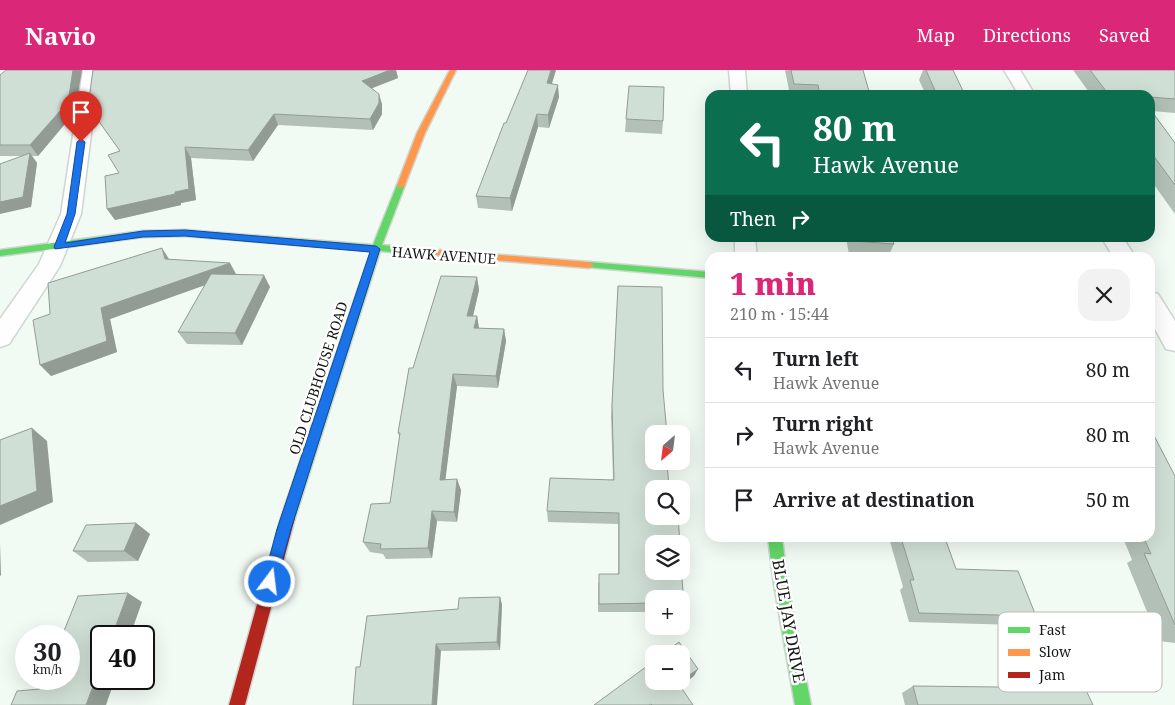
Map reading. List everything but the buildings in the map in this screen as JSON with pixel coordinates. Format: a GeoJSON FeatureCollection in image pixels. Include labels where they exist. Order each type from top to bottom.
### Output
{"type":"FeatureCollection","features":[{"type":"Feature","properties":{"kind":"street"},"geometry":{"type":"LineString","coordinates":[[0,338],[49,266],[59,247],[71,214],[92,70]]}},
{"type":"Feature","properties":{"kind":"street","name":"OLD CLUBHOUSE ROAD"},"geometry":{"type":"LineString","coordinates":[[237,705],[284,529],[376,249],[421,133],[453,70]]}},
{"type":"Feature","properties":{"kind":"street"},"geometry":{"type":"LineString","coordinates":[[737,70],[738,90]]}},
{"type":"Feature","properties":{"kind":"street"},"geometry":{"type":"LineString","coordinates":[[1012,70],[1024,90]]}},
{"type":"Feature","properties":{"kind":"street","name":"HAWK AVENUE"},"geometry":{"type":"LineString","coordinates":[[0,253],[59,247],[143,234],[185,233],[705,275]]}},
{"type":"Feature","properties":{"kind":"street"},"geometry":{"type":"LineString","coordinates":[[1158,308],[1175,342]]}},
{"type":"Feature","properties":{"kind":"street","name":"BLUE JAY DRIVE"},"geometry":{"type":"LineString","coordinates":[[776,542],[781,586],[803,705]]}},
{"type":"Feature","properties":{"kind":"traffic: fast"},"geometry":{"type":"LineString","coordinates":[[288,518],[376,249],[401,185]]}},
{"type":"Feature","properties":{"kind":"traffic: fast"},"geometry":{"type":"LineString","coordinates":[[0,253],[143,234],[185,233],[413,251]]}},
{"type":"Feature","properties":{"kind":"traffic: fast"},"geometry":{"type":"LineString","coordinates":[[589,265],[705,275]]}},
{"type":"Feature","properties":{"kind":"traffic: fast"},"geometry":{"type":"LineString","coordinates":[[776,542],[781,585],[803,705]]}},
{"type":"Feature","properties":{"kind":"traffic: slow"},"geometry":{"type":"LineString","coordinates":[[401,185],[421,133],[453,70]]}},
{"type":"Feature","properties":{"kind":"traffic: slow"},"geometry":{"type":"LineString","coordinates":[[413,251],[589,265]]}},
{"type":"Feature","properties":{"kind":"traffic: jam"},"geometry":{"type":"LineString","coordinates":[[237,705],[288,518]]}},
{"type":"Feature","properties":{"kind":"route"},"geometry":{"type":"LineString","coordinates":[[81,142],[71,214],[59,247],[143,234],[185,233],[376,249],[284,529],[270,582]]}}]}
